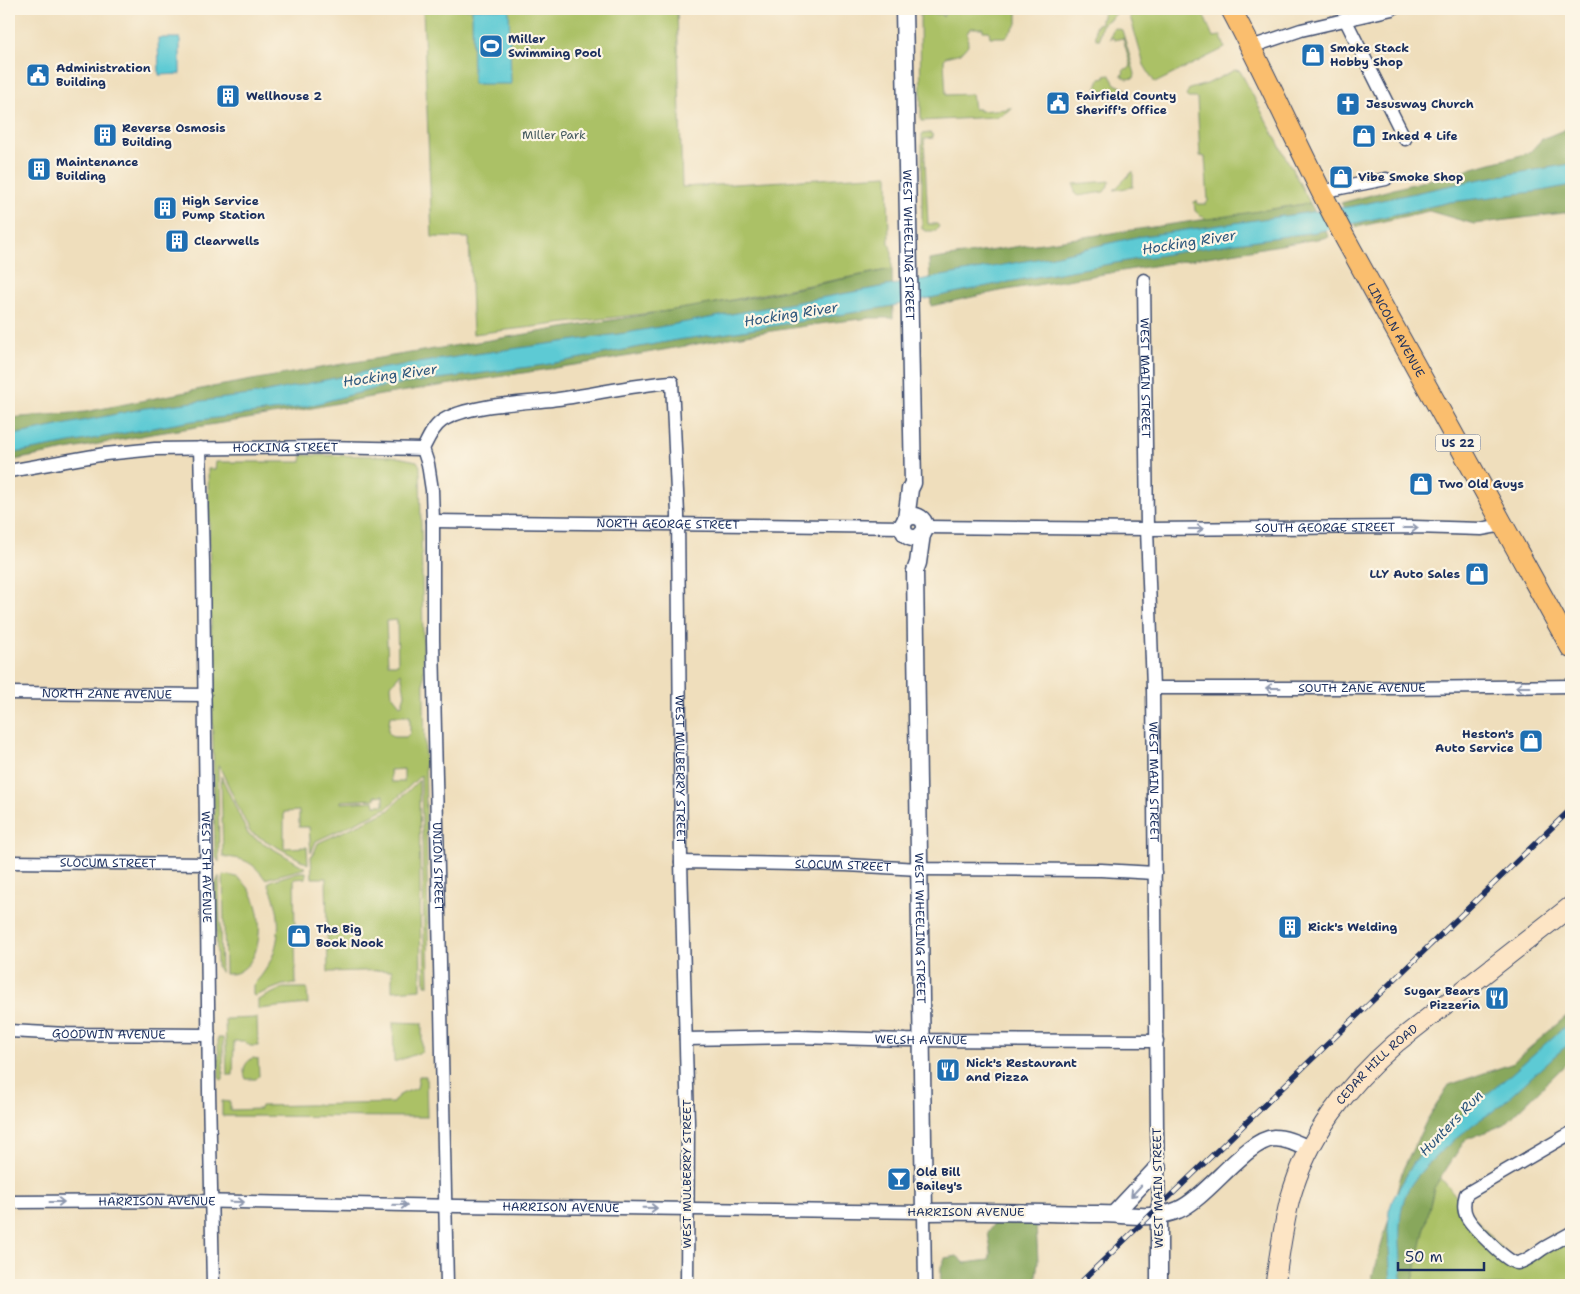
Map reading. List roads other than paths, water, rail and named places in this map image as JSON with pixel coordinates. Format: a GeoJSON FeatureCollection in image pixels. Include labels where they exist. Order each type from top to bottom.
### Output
{"type":"FeatureCollection","features":[{"type":"Feature","properties":{"kind":"main road","name":"LINCOLN AVENUE"},"geometry":{"type":"LineString","coordinates":[[1231,9],[1344,238],[1571,648]]}},
{"type":"Feature","properties":{"kind":"main road","name":"CEDAR HILL ROAD"},"geometry":{"type":"LineString","coordinates":[[1275,1285],[1290,1198],[1310,1150],[1336,1105],[1370,1066],[1571,906]]}},
{"type":"Feature","properties":{"kind":"street","name":"WEST WHEELING STREET"},"geometry":{"type":"LineString","coordinates":[[904,9],[913,483],[910,490],[914,527],[911,564],[915,571],[919,773],[925,1285]]}},
{"type":"Feature","properties":{"kind":"street"},"geometry":{"type":"LineString","coordinates":[[1251,47],[1301,30],[1392,9]]}},
{"type":"Feature","properties":{"kind":"street"},"geometry":{"type":"LineString","coordinates":[[1345,19],[1405,139]]}},
{"type":"Feature","properties":{"kind":"street"},"geometry":{"type":"LineString","coordinates":[[1322,196],[1386,179]]}},
{"type":"Feature","properties":{"kind":"street","name":"WEST MAIN STREET"},"geometry":{"type":"LineString","coordinates":[[1144,280],[1147,529],[1153,688],[1160,1212],[1159,1285]]}},
{"type":"Feature","properties":{"kind":"street","name":"WEST MULBERRY STREET"},"geometry":{"type":"LineString","coordinates":[[423,449],[435,428],[441,422],[462,412],[653,383],[672,382],[678,524],[681,862],[686,1039],[687,1285]]}},
{"type":"Feature","properties":{"kind":"street","name":"HOCKING STREET"},"geometry":{"type":"LineString","coordinates":[[9,471],[105,454],[155,449],[322,447],[423,449]]}},
{"type":"Feature","properties":{"kind":"street","name":"WEST 5TH AVENUE"},"geometry":{"type":"LineString","coordinates":[[200,448],[213,1285]]}},
{"type":"Feature","properties":{"kind":"street","name":"UNION STREET"},"geometry":{"type":"LineString","coordinates":[[423,449],[431,481],[433,521],[447,1285]]}},
{"type":"Feature","properties":{"kind":"street","name":"NORTH GEORGE STREET"},"geometry":{"type":"LineString","coordinates":[[433,521],[1147,529]]}},
{"type":"Feature","properties":{"kind":"street","name":"SOUTH GEORGE STREET"},"geometry":{"type":"LineString","coordinates":[[1147,529],[1414,527],[1481,529],[1503,525]]}},
{"type":"Feature","properties":{"kind":"street","name":"SOUTH ZANE AVENUE"},"geometry":{"type":"LineString","coordinates":[[1153,688],[1571,686]]}},
{"type":"Feature","properties":{"kind":"street","name":"NORTH ZANE AVENUE"},"geometry":{"type":"LineString","coordinates":[[9,693],[205,695]]}},
{"type":"Feature","properties":{"kind":"street","name":"SLOCUM STREET"},"geometry":{"type":"LineString","coordinates":[[9,862],[207,864]]}},
{"type":"Feature","properties":{"kind":"street","name":"SLOCUM STREET"},"geometry":{"type":"LineString","coordinates":[[681,862],[847,865],[919,869],[1101,870],[1155,873]]}},
{"type":"Feature","properties":{"kind":"street","name":"GOODWIN AVENUE"},"geometry":{"type":"LineString","coordinates":[[9,1032],[107,1035],[209,1035]]}},
{"type":"Feature","properties":{"kind":"street","name":"WELSH AVENUE"},"geometry":{"type":"LineString","coordinates":[[686,1039],[798,1037],[922,1040],[1157,1041]]}},
{"type":"Feature","properties":{"kind":"street"},"geometry":{"type":"LineString","coordinates":[[1571,1133],[1466,1194],[1464,1210],[1466,1216],[1477,1230],[1511,1263],[1525,1260],[1571,1233]]}},
{"type":"Feature","properties":{"kind":"street","name":"HARRISON AVENUE"},"geometry":{"type":"LineString","coordinates":[[9,1202],[212,1202],[688,1210],[1114,1214],[1160,1212],[1185,1207],[1250,1150],[1272,1138],[1288,1140],[1310,1150]]}},
{"type":"Feature","properties":{"kind":"street"},"geometry":{"type":"LineString","coordinates":[[1114,1214],[1158,1167]]}},
{"type":"Feature","properties":{"kind":"water","name":"Miller Swimming Pool"},"geometry":{"type":"Polygon","coordinates":[[[472,9],[509,9],[511,84],[473,84],[472,9]]]}},
{"type":"Feature","properties":{"kind":"water"},"geometry":{"type":"Polygon","coordinates":[[[158,38],[180,38],[180,74],[159,75],[158,38]]]}},
{"type":"Feature","properties":{"kind":"water","name":"Hocking River"},"geometry":{"type":"Polygon","coordinates":[[[1571,164],[1571,185],[1541,191],[1450,202],[1316,232],[1138,259],[997,284],[887,307],[677,340],[544,365],[385,386],[304,407],[192,421],[9,454],[9,436],[146,408],[258,394],[378,369],[626,333],[1053,256],[1136,237],[1354,206],[1481,179],[1571,164]]]}},
{"type":"Feature","properties":{"kind":"water"},"geometry":{"type":"Polygon","coordinates":[[[1571,1021],[1571,1042],[1497,1108],[1472,1125],[1443,1150],[1425,1167],[1411,1185],[1403,1205],[1400,1227],[1402,1285],[1391,1285],[1388,1231],[1389,1211],[1393,1199],[1413,1164],[1431,1139],[1440,1134],[1502,1082],[1571,1021]]]}},
{"type":"Feature","properties":{"kind":"railway"},"geometry":{"type":"LineString","coordinates":[[1078,1285],[1571,809]]}},
{"type":"Feature","properties":{"kind":"place","name":"Miller Swimming Pool"},"geometry":{"type":"Point","coordinates":[491,46]}},
{"type":"Feature","properties":{"kind":"place","name":"Smoke Stack Hobby Shop"},"geometry":{"type":"Point","coordinates":[1313,55]}},
{"type":"Feature","properties":{"kind":"place","name":"Administration Building"},"geometry":{"type":"Point","coordinates":[38,75]}},
{"type":"Feature","properties":{"kind":"place","name":"Wellhouse 2"},"geometry":{"type":"Point","coordinates":[228,96]}},
{"type":"Feature","properties":{"kind":"place","name":"Fairfield County Sheriff's Office"},"geometry":{"type":"Point","coordinates":[1058,103]}},
{"type":"Feature","properties":{"kind":"place","name":"Jesusway Church"},"geometry":{"type":"Point","coordinates":[1348,104]}},
{"type":"Feature","properties":{"kind":"place","name":"Reverse Osmosis Building"},"geometry":{"type":"Point","coordinates":[105,135]}},
{"type":"Feature","properties":{"kind":"place","name":"Inked 4 Life"},"geometry":{"type":"Point","coordinates":[1364,136]}},
{"type":"Feature","properties":{"kind":"place","name":"Maintenance Building"},"geometry":{"type":"Point","coordinates":[39,169]}},
{"type":"Feature","properties":{"kind":"place","name":"Vibe Smoke Shop"},"geometry":{"type":"Point","coordinates":[1341,177]}},
{"type":"Feature","properties":{"kind":"place","name":"High Service Pump Station"},"geometry":{"type":"Point","coordinates":[165,208]}},
{"type":"Feature","properties":{"kind":"place","name":"Clearwells"},"geometry":{"type":"Point","coordinates":[177,241]}},
{"type":"Feature","properties":{"kind":"place","name":"Two Old Guys"},"geometry":{"type":"Point","coordinates":[1421,484]}},
{"type":"Feature","properties":{"kind":"place","name":"LLY Auto Sales"},"geometry":{"type":"Point","coordinates":[1477,574]}},
{"type":"Feature","properties":{"kind":"place","name":"Heston's Auto Service"},"geometry":{"type":"Point","coordinates":[1531,741]}},
{"type":"Feature","properties":{"kind":"place","name":"Rick's Welding"},"geometry":{"type":"Point","coordinates":[1290,927]}},
{"type":"Feature","properties":{"kind":"place","name":"The Big Book Nook"},"geometry":{"type":"Point","coordinates":[299,936]}},
{"type":"Feature","properties":{"kind":"place","name":"Sugar Bears Pizzeria"},"geometry":{"type":"Point","coordinates":[1497,998]}},
{"type":"Feature","properties":{"kind":"place","name":"Nick's Restaurant and Pizza"},"geometry":{"type":"Point","coordinates":[948,1070]}},
{"type":"Feature","properties":{"kind":"place","name":"Old Bill Bailey's"},"geometry":{"type":"Point","coordinates":[899,1179]}},
{"type":"Feature","properties":{"kind":"park label","name":"Miller Park"},"geometry":{"type":"Point","coordinates":[554,135]}},
{"type":"Feature","properties":{"kind":"water label","name":"Hunters Run"},"geometry":{"type":"Point","coordinates":[1451,1123]}}]}
